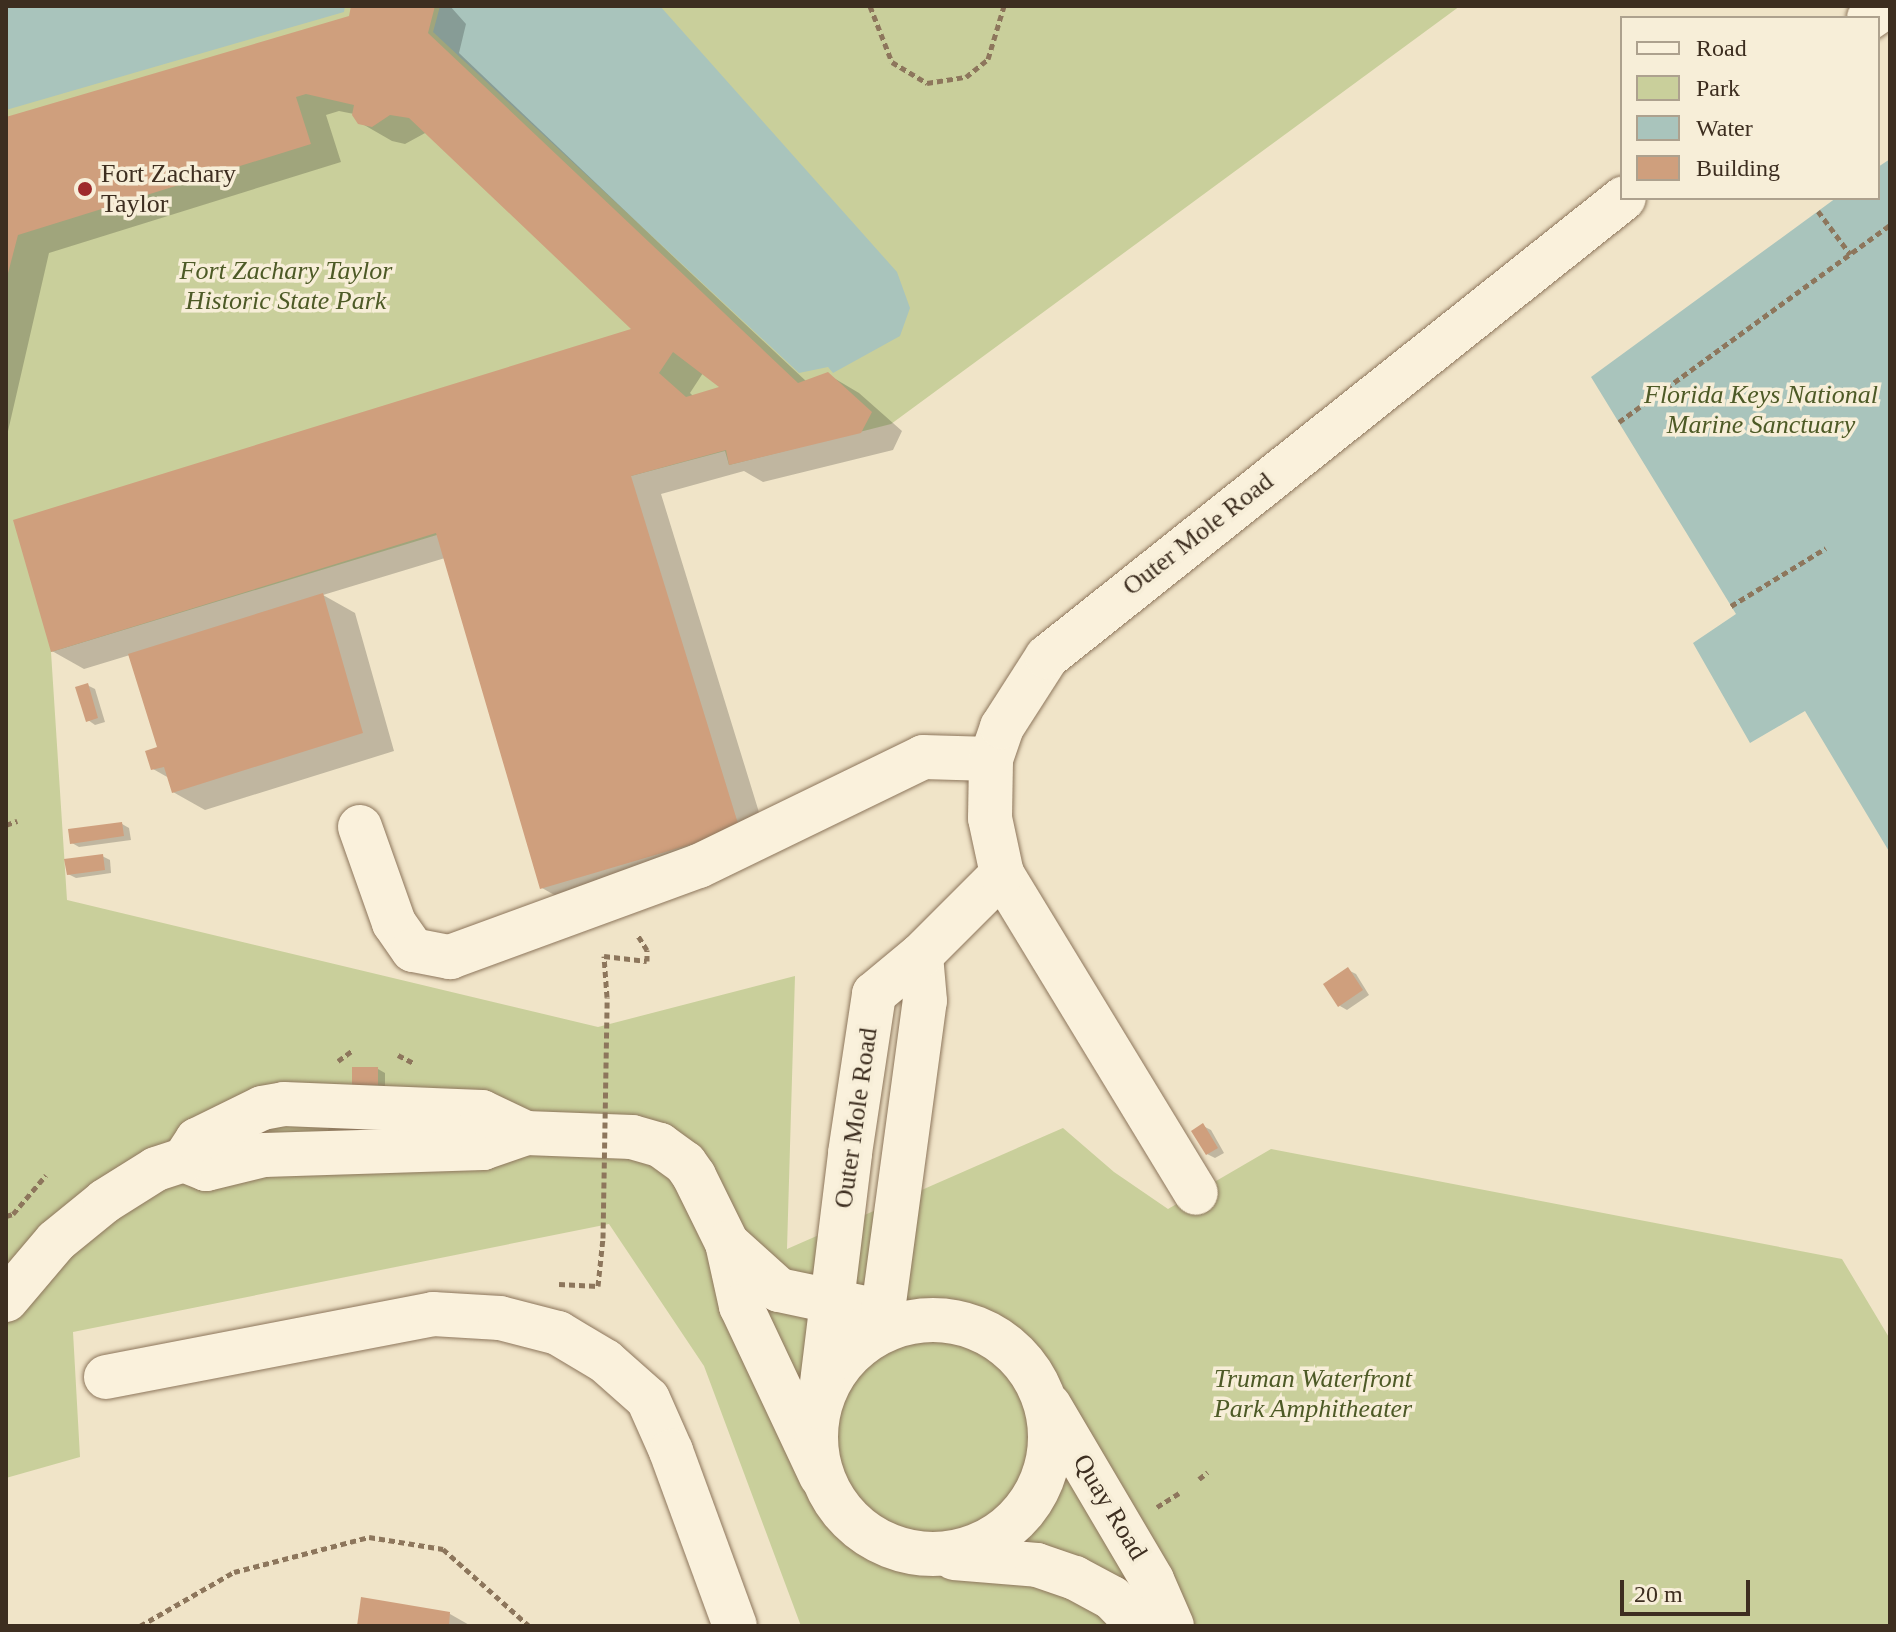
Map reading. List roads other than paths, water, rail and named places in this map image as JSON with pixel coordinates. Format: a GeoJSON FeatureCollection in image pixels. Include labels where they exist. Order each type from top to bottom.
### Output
{"type":"FeatureCollection","features":[{"type":"Feature","properties":{"kind":"street","name":"Outer Mole Road"},"geometry":{"type":"LineString","coordinates":[[819,1407],[830,1303],[874,994],[921,955],[1002,874],[990,818],[991,759],[1002,727],[1047,657],[1072,634],[1621,200]]}},
{"type":"Feature","properties":{"kind":"street"},"geometry":{"type":"LineString","coordinates":[[360,827],[394,923],[413,950],[450,957],[699,866],[911,761],[937,755],[991,759]]}},
{"type":"Feature","properties":{"kind":"street"},"geometry":{"type":"LineString","coordinates":[[1002,874],[1196,1193]]}},
{"type":"Feature","properties":{"kind":"street","name":"Outer Mole Road"},"geometry":{"type":"LineString","coordinates":[[883,1310],[925,1001],[921,955]]}},
{"type":"Feature","properties":{"kind":"street"},"geometry":{"type":"LineString","coordinates":[[6,1300],[56,1241],[105,1201],[156,1169],[184,1160],[197,1140],[262,1108],[284,1104],[482,1112],[526,1133]]}},
{"type":"Feature","properties":{"kind":"street"},"geometry":{"type":"LineString","coordinates":[[284,1104],[287,1154]]}},
{"type":"Feature","properties":{"kind":"street"},"geometry":{"type":"LineString","coordinates":[[184,1160],[206,1169],[264,1155],[483,1148],[526,1133],[632,1137],[660,1145],[685,1163],[694,1176],[727,1243],[741,1306],[837,1506],[861,1531],[891,1548],[923,1555],[958,1553],[989,1541],[1017,1520],[1030,1501],[1048,1460],[1050,1425],[1041,1392],[1019,1357],[998,1339],[975,1327],[949,1320],[830,1303],[779,1290],[727,1243]]}},
{"type":"Feature","properties":{"kind":"street"},"geometry":{"type":"LineString","coordinates":[[850,1153],[903,1159]]}},
{"type":"Feature","properties":{"kind":"street"},"geometry":{"type":"LineString","coordinates":[[106,1377],[433,1314],[500,1318],[558,1333],[605,1361],[648,1399],[671,1451],[735,1626]]}},
{"type":"Feature","properties":{"kind":"street"},"geometry":{"type":"LineString","coordinates":[[821,1476],[815,1442],[819,1407],[833,1374],[857,1346],[888,1328],[922,1319],[949,1320]]}},
{"type":"Feature","properties":{"kind":"street","name":"Quay Road"},"geometry":{"type":"LineString","coordinates":[[1041,1392],[1152,1580],[1172,1626]]}},
{"type":"Feature","properties":{"kind":"street","name":"Quay Road"},"geometry":{"type":"LineString","coordinates":[[923,1555],[1050,1569],[1075,1578],[1112,1598],[1139,1626]]}},
{"type":"Feature","properties":{"kind":"water"},"geometry":{"type":"Polygon","coordinates":[[[6,6],[345,6],[344,12],[6,110],[6,6]]]}},
{"type":"Feature","properties":{"kind":"water"},"geometry":{"type":"Polygon","coordinates":[[[440,6],[660,6],[897,272],[910,308],[900,336],[833,373],[828,367],[799,373],[433,32],[440,6]]]}},
{"type":"Feature","properties":{"kind":"water","name":"Florida Keys National Marine Sanctuary"},"geometry":{"type":"Polygon","coordinates":[[[1890,159],[1890,853],[1805,711],[1750,743],[1693,643],[1736,614],[1591,377],[1833,200],[1880,200],[1880,166],[1890,159]]]}},
{"type":"Feature","properties":{"kind":"place","name":"Fort Zachary Taylor"},"geometry":{"type":"Point","coordinates":[85,189]}},
{"type":"Feature","properties":{"kind":"park label","name":"Fort Zachary Taylor Historic State Park"},"geometry":{"type":"Point","coordinates":[286,286]}},
{"type":"Feature","properties":{"kind":"park label","name":"Truman Waterfront Park Amphitheater"},"geometry":{"type":"Point","coordinates":[1313,1394]}}]}
